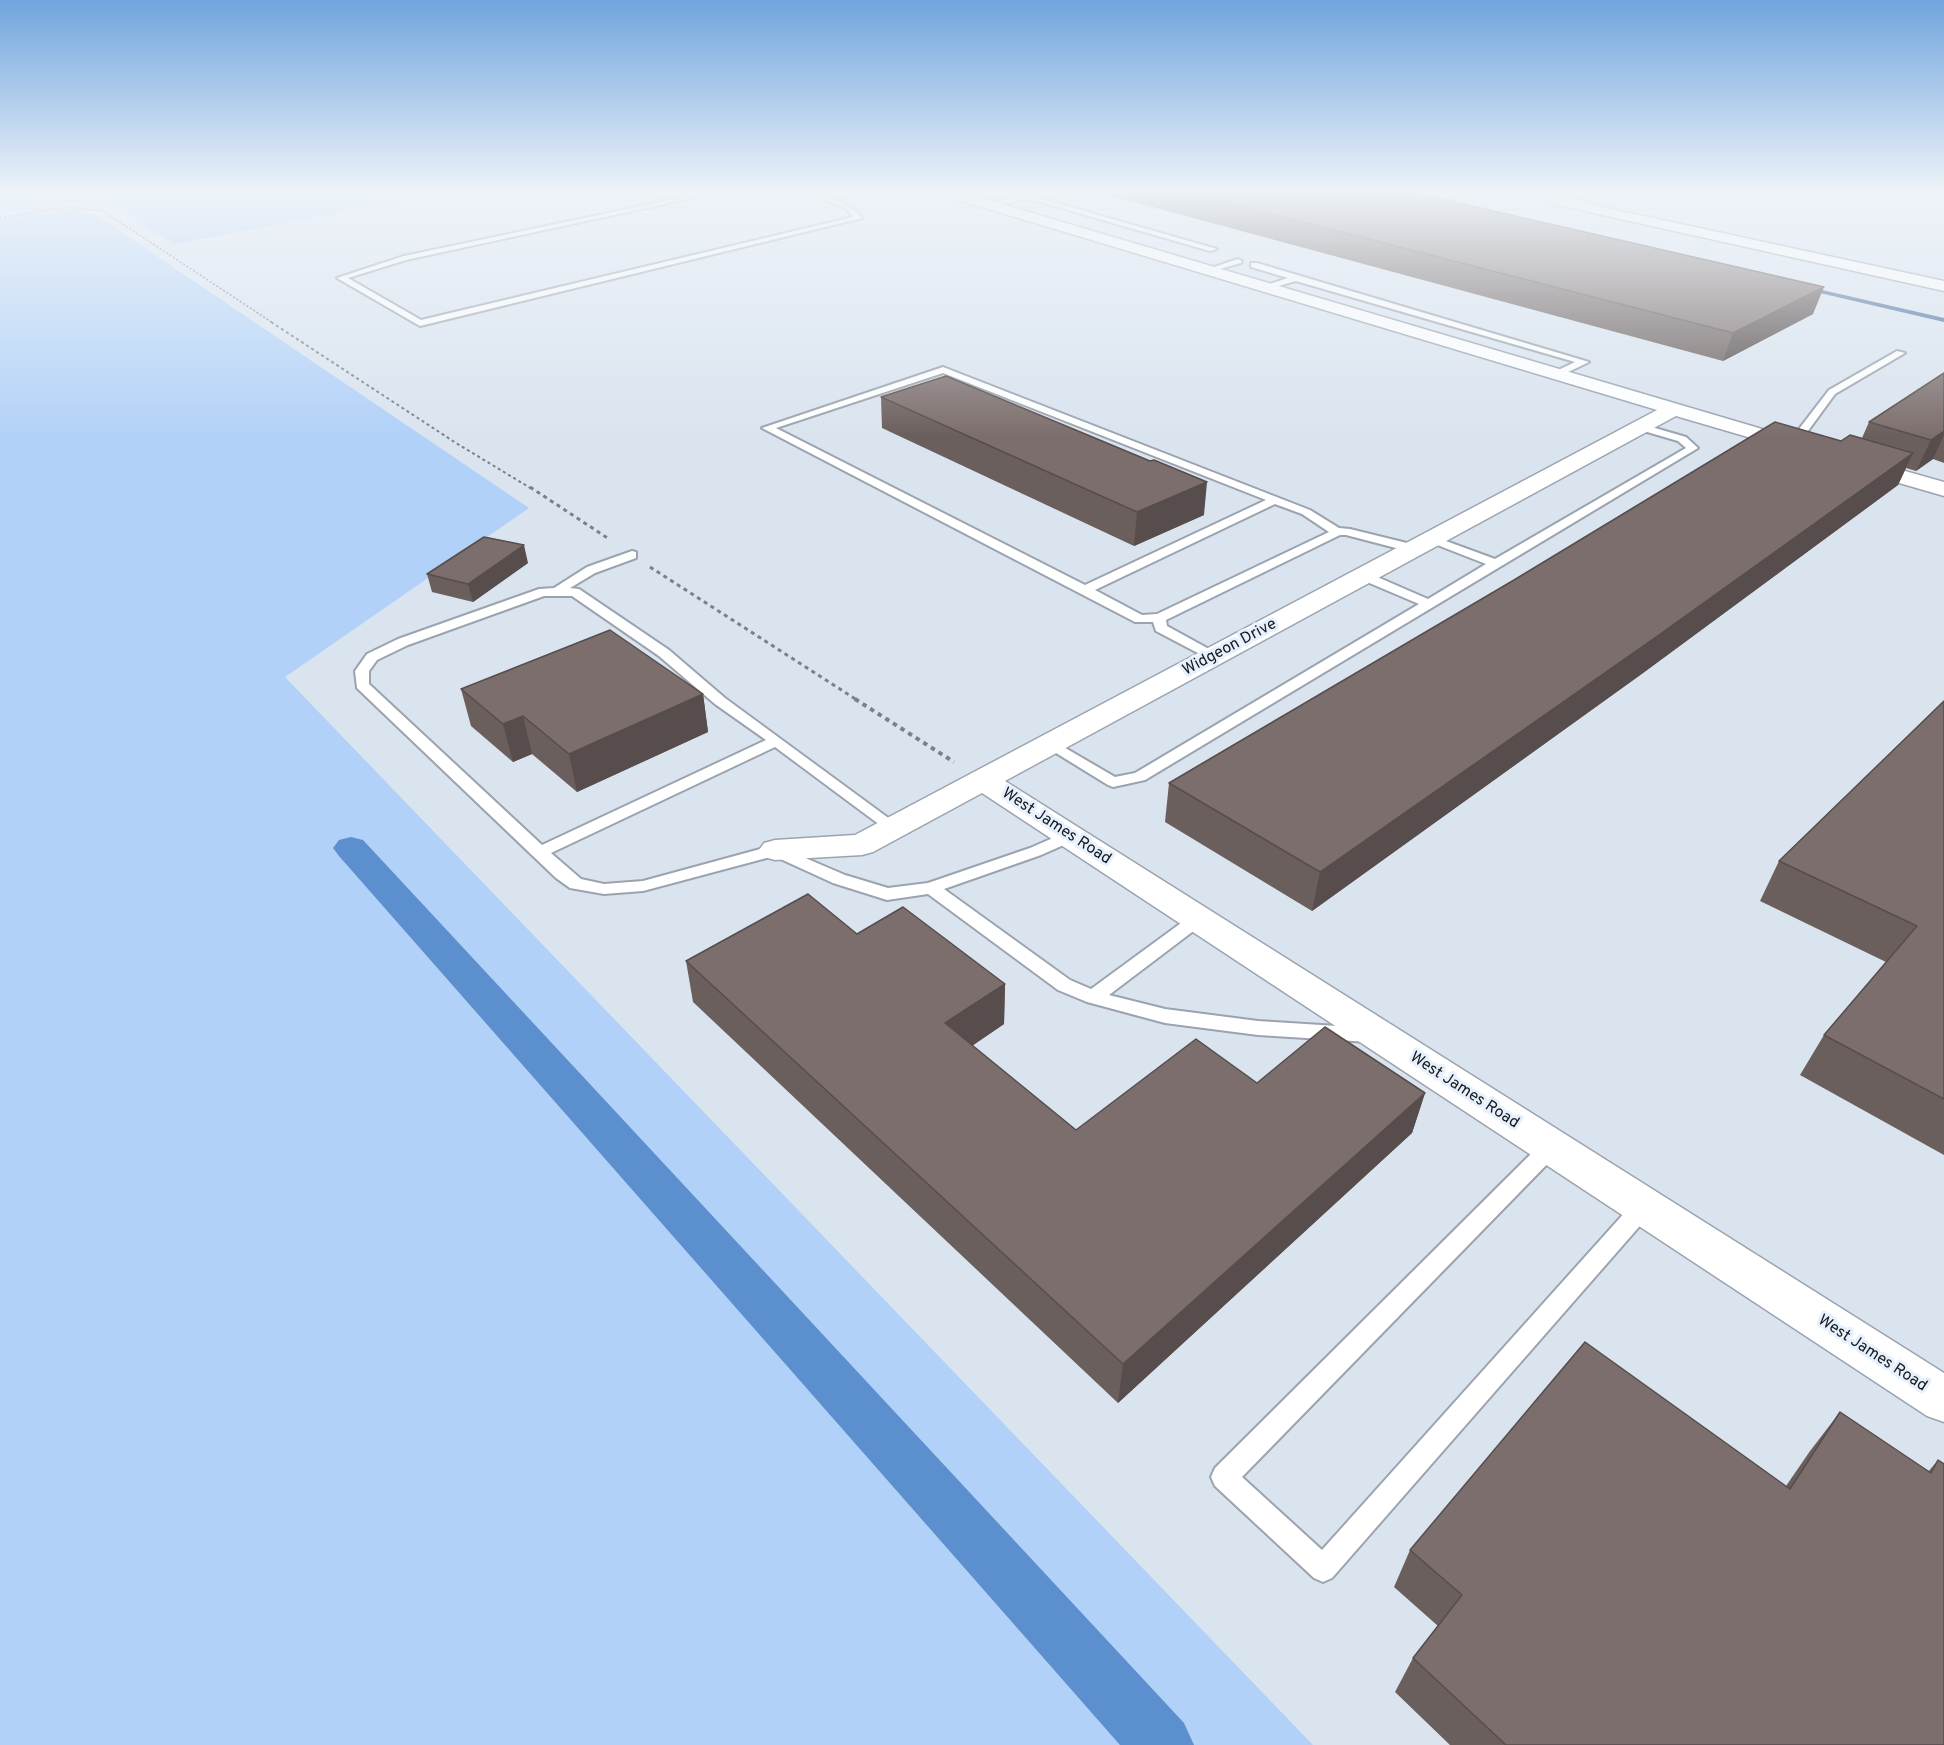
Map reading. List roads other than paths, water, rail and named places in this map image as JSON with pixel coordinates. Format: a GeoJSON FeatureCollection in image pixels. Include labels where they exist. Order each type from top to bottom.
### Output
{"type":"FeatureCollection","features":[{"type":"Feature","properties":{"kind":"street"},"geometry":{"type":"LineString","coordinates":[[1220,273],[1815,451]]}},
{"type":"Feature","properties":{"kind":"street"},"geometry":{"type":"LineString","coordinates":[[1887,273],[1944,286]]}},
{"type":"Feature","properties":{"kind":"street","name":"Widgeon Drive"},"geometry":{"type":"LineString","coordinates":[[775,850],[862,845],[1674,409]]}},
{"type":"Feature","properties":{"kind":"street"},"geometry":{"type":"LineString","coordinates":[[1847,460],[1944,489]]}},
{"type":"Feature","properties":{"kind":"street","name":"West James Road"},"geometry":{"type":"LineString","coordinates":[[984,781],[1944,1400]]}},
{"type":"Feature","properties":{"kind":"lane"},"geometry":{"type":"LineString","coordinates":[[355,273],[341,278],[420,323],[627,273]]}},
{"type":"Feature","properties":{"kind":"lane"},"geometry":{"type":"LineString","coordinates":[[1280,273],[1584,362],[1557,374]]}},
{"type":"Feature","properties":{"kind":"lane"},"geometry":{"type":"LineString","coordinates":[[1267,288],[1296,278]]}},
{"type":"Feature","properties":{"kind":"lane"},"geometry":{"type":"LineString","coordinates":[[1793,444],[1832,392],[1900,353]]}},
{"type":"Feature","properties":{"kind":"lane"},"geometry":{"type":"LineString","coordinates":[[1336,532],[1306,512],[943,370],[767,429],[1140,619],[1159,618],[1336,532],[1346,531],[1423,544],[1496,563]]}},
{"type":"Feature","properties":{"kind":"lane"},"geometry":{"type":"LineString","coordinates":[[1050,745],[1113,782],[1140,777],[1496,563],[1693,448],[1682,439],[1641,426]]}},
{"type":"Feature","properties":{"kind":"lane"},"geometry":{"type":"LineString","coordinates":[[1085,590],[1275,500]]}},
{"type":"Feature","properties":{"kind":"lane"},"geometry":{"type":"LineString","coordinates":[[559,590],[591,570],[632,555]]}},
{"type":"Feature","properties":{"kind":"lane"},"geometry":{"type":"LineString","coordinates":[[1364,576],[1429,604]]}},
{"type":"Feature","properties":{"kind":"lane"},"geometry":{"type":"LineString","coordinates":[[894,828],[720,701],[664,653],[590,600],[575,592],[559,590],[543,592],[403,642],[372,657],[362,671],[362,685],[562,874],[576,884],[604,889],[643,886],[775,850],[839,879],[887,894],[931,888],[968,873],[1040,851],[1069,836]]}},
{"type":"Feature","properties":{"kind":"lane"},"geometry":{"type":"LineString","coordinates":[[1159,618],[1161,628],[1213,657]]}},
{"type":"Feature","properties":{"kind":"lane"},"geometry":{"type":"LineString","coordinates":[[540,852],[776,741]]}},
{"type":"Feature","properties":{"kind":"lane"},"geometry":{"type":"LineString","coordinates":[[931,888],[1064,985],[1093,997],[1166,1016],[1258,1028],[1379,1035]]}},
{"type":"Feature","properties":{"kind":"lane"},"geometry":{"type":"LineString","coordinates":[[1093,997],[1198,919]]}},
{"type":"Feature","properties":{"kind":"lane"},"geometry":{"type":"LineString","coordinates":[[1551,1147],[1224,1477],[1323,1569],[1644,1206]]}},
{"type":"Feature","properties":{"kind":"waterway"},"geometry":{"type":"LineString","coordinates":[[1809,289],[1944,320]]}},
{"type":"Feature","properties":{"kind":"waterway"},"geometry":{"type":"LineString","coordinates":[[351,848],[1162,1745]]}}]}
